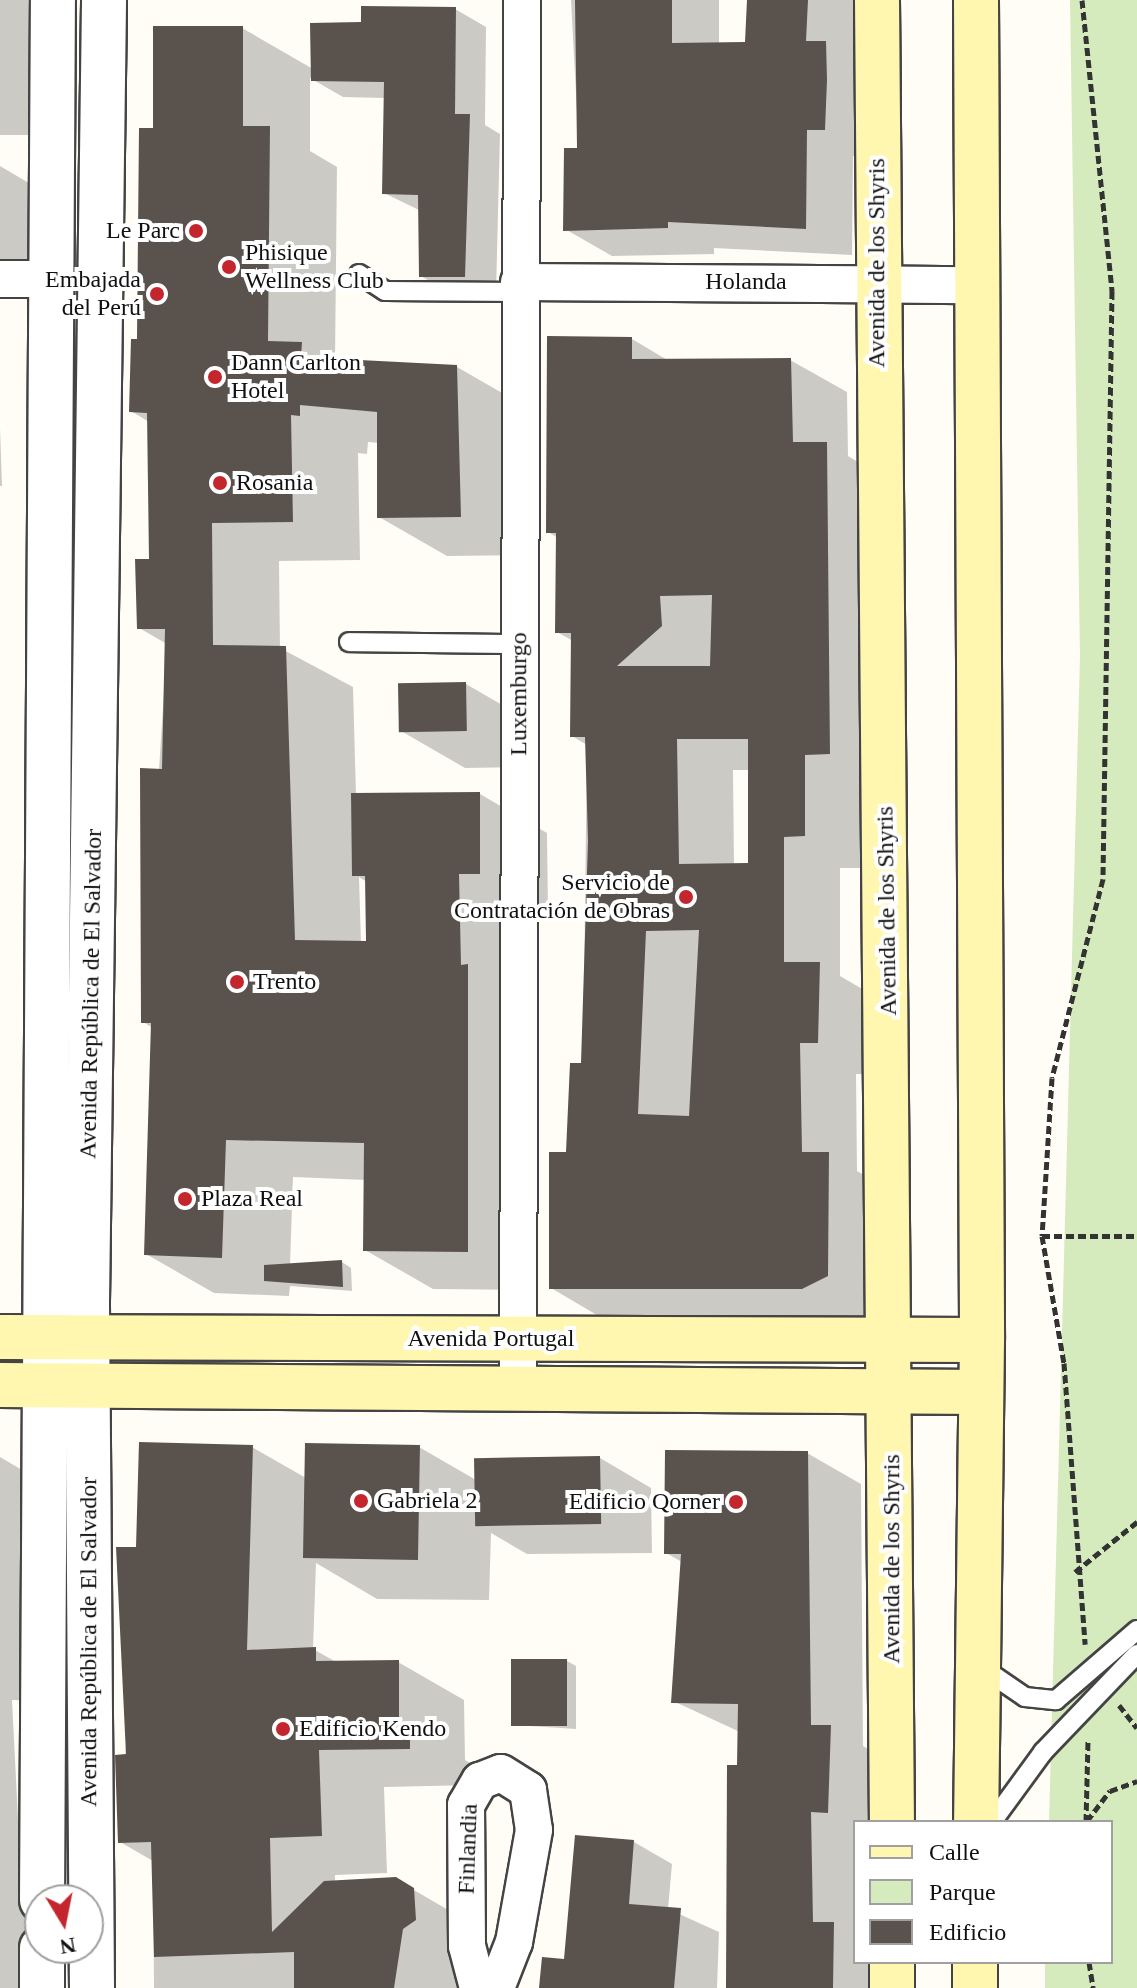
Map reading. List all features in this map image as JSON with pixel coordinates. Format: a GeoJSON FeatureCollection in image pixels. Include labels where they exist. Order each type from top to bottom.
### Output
{"type":"FeatureCollection","features":[{"type":"Feature","properties":{"kind":"main road","name":"Avenida de los Shyris"},"geometry":{"type":"LineString","coordinates":[[877,0],[876,282],[893,1340],[892,1820]]}},
{"type":"Feature","properties":{"kind":"main road"},"geometry":{"type":"LineString","coordinates":[[976,0],[972,285],[982,1340],[976,1820]]}},
{"type":"Feature","properties":{"kind":"main road","name":"Avenida Portugal"},"geometry":{"type":"LineString","coordinates":[[20,1337],[982,1340]]}},
{"type":"Feature","properties":{"kind":"main road","name":"Avenida Portugal"},"geometry":{"type":"LineString","coordinates":[[20,1385],[981,1392]]}},
{"type":"Feature","properties":{"kind":"main road"},"geometry":{"type":"LineString","coordinates":[[892,1964],[892,1988]]}},
{"type":"Feature","properties":{"kind":"main road"},"geometry":{"type":"LineString","coordinates":[[975,1964],[975,1988]]}},
{"type":"Feature","properties":{"kind":"street","name":"Avenida República de El Salvador"},"geometry":{"type":"LineString","coordinates":[[41,1884],[20,1337],[50,279],[53,0]]}},
{"type":"Feature","properties":{"kind":"street","name":"Avenida República de El Salvador"},"geometry":{"type":"LineString","coordinates":[[92,1988],[87,1337],[104,0]]}},
{"type":"Feature","properties":{"kind":"street","name":"Luxemburgo"},"geometry":{"type":"LineString","coordinates":[[518,1388],[522,0]]}},
{"type":"Feature","properties":{"kind":"street"},"geometry":{"type":"LineString","coordinates":[[0,279],[50,279]]}},
{"type":"Feature","properties":{"kind":"street","name":"Holanda"},"geometry":{"type":"LineString","coordinates":[[519,287],[876,282],[972,285]]}},
{"type":"Feature","properties":{"kind":"street","name":"Finlandia"},"geometry":{"type":"LineString","coordinates":[[478,1988],[467,1946],[466,1805],[480,1781],[501,1773],[528,1790],[534,1830],[514,1942],[496,1988]]}},
{"type":"Feature","properties":{"kind":"street"},"geometry":{"type":"LineString","coordinates":[[42,1964],[42,1988]]}},
{"type":"Feature","properties":{"kind":"lane"},"geometry":{"type":"LineString","coordinates":[[359,274],[385,291],[519,287]]}},
{"type":"Feature","properties":{"kind":"lane"},"geometry":{"type":"LineString","coordinates":[[349,642],[519,644]]}},
{"type":"Feature","properties":{"kind":"lane"},"geometry":{"type":"LineString","coordinates":[[980,1666],[1025,1697],[1047,1701],[1086,1681],[1137,1630]]}},
{"type":"Feature","properties":{"kind":"lane"},"geometry":{"type":"LineString","coordinates":[[994,1820],[1088,1707],[1137,1654]]}},
{"type":"Feature","properties":{"kind":"path"},"geometry":{"type":"LineString","coordinates":[[1082,0],[1112,291],[1103,879],[1052,1078],[1042,1236],[1070,1423],[1075,1572],[1086,1681]]}},
{"type":"Feature","properties":{"kind":"path"},"geometry":{"type":"LineString","coordinates":[[1042,1236],[1137,1236]]}},
{"type":"Feature","properties":{"kind":"path"},"geometry":{"type":"LineString","coordinates":[[1075,1572],[1137,1522]]}},
{"type":"Feature","properties":{"kind":"path"},"geometry":{"type":"LineString","coordinates":[[1086,1820],[1088,1707]]}},
{"type":"Feature","properties":{"kind":"path"},"geometry":{"type":"LineString","coordinates":[[1088,1820],[1110,1791],[1137,1781]]}},
{"type":"Feature","properties":{"kind":"path"},"geometry":{"type":"LineString","coordinates":[[1089,1964],[1093,1988]]}},
{"type":"Feature","properties":{"kind":"green space"},"geometry":{"type":"Polygon","coordinates":[[[1070,0],[1137,0],[1137,1988],[1045,1988],[1045,1964],[1113,1964],[1113,1820],[1049,1820],[1080,656],[1070,0]]]}},
{"type":"Feature","properties":{"kind":"building"},"geometry":{"type":"Polygon","coordinates":[[[575,0],[672,0],[672,43],[745,42],[747,0],[808,0],[806,41],[826,41],[827,80],[825,130],[807,130],[806,229],[668,222],[668,228],[563,231],[564,148],[577,148],[575,0]]]}},
{"type":"Feature","properties":{"kind":"building"},"geometry":{"type":"Polygon","coordinates":[[[361,6],[456,7],[455,114],[470,114],[465,277],[419,277],[418,195],[382,194],[384,82],[311,81],[310,23],[361,22],[361,6]]]}},
{"type":"Feature","properties":{"kind":"building"},"geometry":{"type":"Polygon","coordinates":[[[153,26],[243,26],[243,126],[270,126],[268,341],[302,342],[301,357],[457,365],[461,517],[377,518],[377,412],[300,405],[300,416],[291,415],[293,522],[212,523],[213,645],[286,646],[295,940],[366,941],[365,876],[352,876],[351,793],[480,792],[480,874],[459,874],[461,965],[468,964],[468,1252],[363,1251],[364,1143],[226,1140],[222,1258],[144,1255],[151,1023],[141,1023],[140,768],[162,769],[165,629],[137,629],[135,559],[149,559],[147,413],[129,412],[131,339],[137,339],[139,128],[153,128],[153,26]]]}},
{"type":"Feature","properties":{"kind":"building"},"geometry":{"type":"Polygon","coordinates":[[[547,336],[632,337],[632,359],[791,358],[793,442],[827,442],[830,754],[805,755],[805,836],[784,837],[784,962],[820,962],[818,1043],[800,1043],[802,1152],[829,1152],[828,1276],[802,1289],[549,1289],[549,1152],[566,1152],[570,1063],[581,1063],[588,841],[585,737],[570,737],[571,633],[555,633],[556,533],[546,533],[547,336]],[[712,595],[660,596],[662,626],[617,666],[710,666],[712,595]],[[677,739],[679,864],[748,863],[748,739],[677,739]],[[699,930],[646,931],[638,1114],[689,1116],[699,930]]]}},
{"type":"Feature","properties":{"kind":"building"},"geometry":{"type":"Polygon","coordinates":[[[466,682],[467,731],[399,732],[398,683],[466,682]]]}},
{"type":"Feature","properties":{"kind":"building"},"geometry":{"type":"Polygon","coordinates":[[[342,1260],[343,1287],[264,1281],[264,1265],[342,1260]]]}},
{"type":"Feature","properties":{"kind":"building"},"geometry":{"type":"Polygon","coordinates":[[[139,1442],[253,1445],[247,1650],[316,1647],[316,1661],[399,1660],[399,1721],[410,1726],[410,1749],[319,1750],[322,1836],[270,1838],[272,1932],[324,1881],[396,1877],[414,1888],[416,1920],[403,1929],[394,1988],[294,1988],[294,1952],[154,1957],[151,1842],[118,1843],[115,1755],[126,1754],[116,1547],[136,1547],[139,1442]]]}},
{"type":"Feature","properties":{"kind":"building","name":"Gabriela 2"},"geometry":{"type":"Polygon","coordinates":[[[305,1443],[420,1445],[418,1560],[303,1558],[305,1443]]]}},
{"type":"Feature","properties":{"kind":"building"},"geometry":{"type":"Polygon","coordinates":[[[665,1450],[808,1451],[811,1725],[831,1725],[828,1813],[811,1812],[813,1922],[834,1922],[833,1988],[726,1988],[727,1765],[737,1765],[738,1704],[671,1703],[681,1554],[664,1554],[665,1450]]]}},
{"type":"Feature","properties":{"kind":"building"},"geometry":{"type":"Polygon","coordinates":[[[600,1456],[601,1524],[475,1526],[474,1458],[600,1456]]]}},
{"type":"Feature","properties":{"kind":"building"},"geometry":{"type":"Polygon","coordinates":[[[511,1659],[567,1659],[567,1726],[511,1726],[511,1659]]]}},
{"type":"Feature","properties":{"kind":"building"},"geometry":{"type":"Polygon","coordinates":[[[575,1835],[634,1840],[629,1904],[681,1908],[674,1988],[539,1988],[542,1957],[564,1959],[575,1835]]]}},
{"type":"Feature","properties":{"kind":"place","name":"Le Parc"},"geometry":{"type":"Point","coordinates":[196,231]}},
{"type":"Feature","properties":{"kind":"place","name":"Phisique Wellness Club"},"geometry":{"type":"Point","coordinates":[229,267]}},
{"type":"Feature","properties":{"kind":"place","name":"Embajada del Perú"},"geometry":{"type":"Point","coordinates":[157,294]}},
{"type":"Feature","properties":{"kind":"place","name":"Dann Carlton Hotel"},"geometry":{"type":"Point","coordinates":[215,377]}},
{"type":"Feature","properties":{"kind":"place","name":"Rosania"},"geometry":{"type":"Point","coordinates":[220,483]}},
{"type":"Feature","properties":{"kind":"place","name":"Servicio de Contratación de Obras"},"geometry":{"type":"Point","coordinates":[686,897]}},
{"type":"Feature","properties":{"kind":"place","name":"Trento"},"geometry":{"type":"Point","coordinates":[237,982]}},
{"type":"Feature","properties":{"kind":"place","name":"Plaza Real"},"geometry":{"type":"Point","coordinates":[185,1199]}},
{"type":"Feature","properties":{"kind":"place","name":"Gabriela 2"},"geometry":{"type":"Point","coordinates":[361,1501]}},
{"type":"Feature","properties":{"kind":"place","name":"Edificio Qorner"},"geometry":{"type":"Point","coordinates":[736,1502]}},
{"type":"Feature","properties":{"kind":"place","name":"Edificio Kendo"},"geometry":{"type":"Point","coordinates":[283,1729]}}]}
